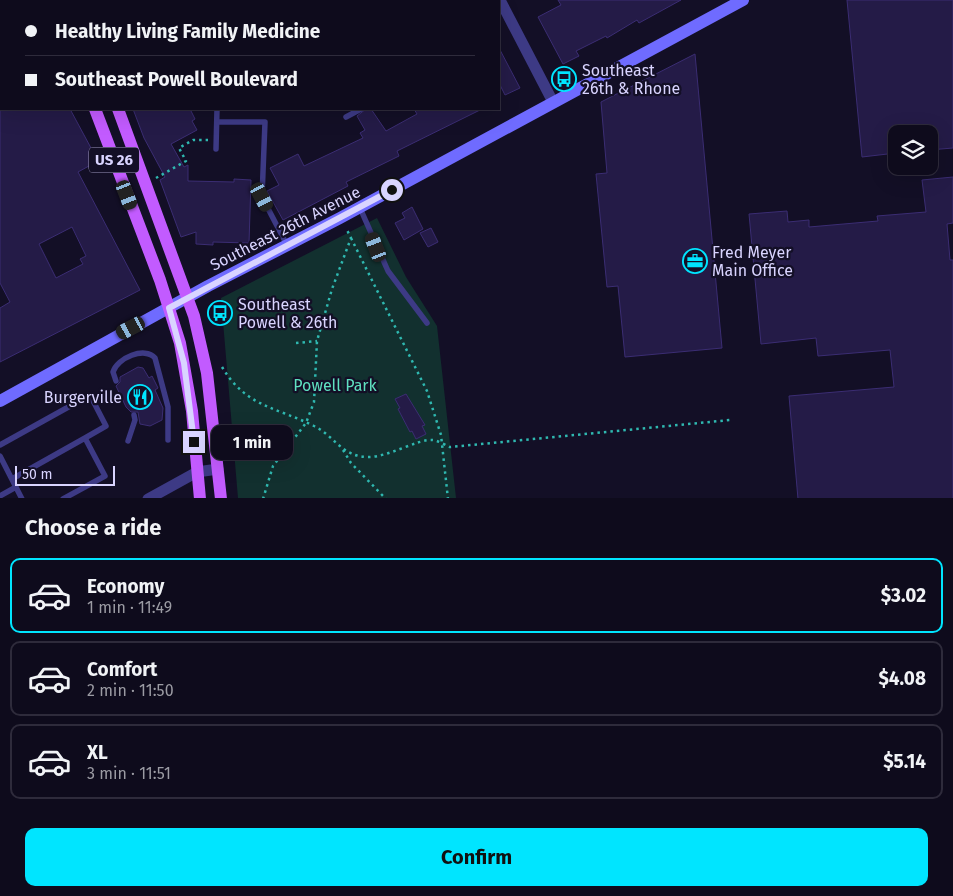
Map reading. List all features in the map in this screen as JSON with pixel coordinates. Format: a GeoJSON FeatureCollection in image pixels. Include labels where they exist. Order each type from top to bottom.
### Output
{"type":"FeatureCollection","features":[{"type":"Feature","properties":{"kind":"main road","name":"US 26"},"geometry":{"type":"LineString","coordinates":[[95,110],[169,308],[184,363],[200,498]]}},
{"type":"Feature","properties":{"kind":"main road","name":"US 26"},"geometry":{"type":"LineString","coordinates":[[118,110],[188,297],[207,373],[221,498]]}},
{"type":"Feature","properties":{"kind":"street"},"geometry":{"type":"LineString","coordinates":[[500,0],[553,102]]}},
{"type":"Feature","properties":{"kind":"street","name":"Southeast 26th Avenue"},"geometry":{"type":"LineString","coordinates":[[0,401],[188,297],[360,208],[743,0]]}},
{"type":"Feature","properties":{"kind":"street"},"geometry":{"type":"LineString","coordinates":[[148,498],[197,472],[218,469]]}},
{"type":"Feature","properties":{"kind":"lane"},"geometry":{"type":"LineString","coordinates":[[216,150],[217,110]]}},
{"type":"Feature","properties":{"kind":"lane"},"geometry":{"type":"LineString","coordinates":[[346,117],[358,110]]}},
{"type":"Feature","properties":{"kind":"lane"},"geometry":{"type":"LineString","coordinates":[[217,122],[264,122],[262,197],[287,245]]}},
{"type":"Feature","properties":{"kind":"lane"},"geometry":{"type":"LineString","coordinates":[[360,208],[388,271],[427,323]]}},
{"type":"Feature","properties":{"kind":"lane"},"geometry":{"type":"LineString","coordinates":[[116,381],[113,372],[118,364],[142,352],[152,354],[156,358],[168,407],[168,440]]}},
{"type":"Feature","properties":{"kind":"lane"},"geometry":{"type":"LineString","coordinates":[[0,445],[90,395],[106,426],[12,479]]}},
{"type":"Feature","properties":{"kind":"lane"},"geometry":{"type":"LineString","coordinates":[[128,441],[135,420],[134,415]]}},
{"type":"Feature","properties":{"kind":"lane"},"geometry":{"type":"LineString","coordinates":[[63,498],[104,476],[84,438]]}},
{"type":"Feature","properties":{"kind":"lane"},"geometry":{"type":"LineString","coordinates":[[0,456],[22,498]]}},
{"type":"Feature","properties":{"kind":"lane"},"geometry":{"type":"LineString","coordinates":[[0,496],[16,487]]}},
{"type":"Feature","properties":{"kind":"path"},"geometry":{"type":"LineString","coordinates":[[146,183],[186,161],[179,148],[193,140],[216,141]]}},
{"type":"Feature","properties":{"kind":"path"},"geometry":{"type":"LineString","coordinates":[[340,218],[427,391],[443,444],[448,498]]}},
{"type":"Feature","properties":{"kind":"path"},"geometry":{"type":"LineString","coordinates":[[263,498],[273,466],[306,423],[314,402],[317,341],[332,289],[351,238]]}},
{"type":"Feature","properties":{"kind":"path"},"geometry":{"type":"LineString","coordinates":[[296,343],[317,341]]}},
{"type":"Feature","properties":{"kind":"path"},"geometry":{"type":"LineString","coordinates":[[222,367],[231,382],[257,403],[324,432],[342,450],[351,463],[386,498]]}},
{"type":"Feature","properties":{"kind":"path"},"geometry":{"type":"LineString","coordinates":[[342,450],[372,457],[431,440],[450,447],[730,420]]}},
{"type":"Feature","properties":{"kind":"green space","name":"Powell Park"},"geometry":{"type":"Polygon","coordinates":[[[377,218],[406,277],[437,326],[456,498],[238,498],[221,298],[377,218]]]}},
{"type":"Feature","properties":{"kind":"building"},"geometry":{"type":"Polygon","coordinates":[[[558,0],[681,0],[639,23],[637,20],[607,38],[606,36],[576,51],[579,56],[563,64],[538,17],[561,5],[558,0]]]}},
{"type":"Feature","properties":{"kind":"building"},"geometry":{"type":"Polygon","coordinates":[[[847,0],[953,0],[953,148],[938,149],[938,125],[888,125],[888,154],[862,157],[847,0]]]}},
{"type":"Feature","properties":{"kind":"building"},"geometry":{"type":"Polygon","coordinates":[[[500,50],[520,88],[505,95],[500,85],[500,50]]]}},
{"type":"Feature","properties":{"kind":"building"},"geometry":{"type":"Polygon","coordinates":[[[695,54],[722,348],[625,357],[618,286],[607,287],[596,174],[607,173],[601,102],[695,54]]]}},
{"type":"Feature","properties":{"kind":"building"},"geometry":{"type":"Polygon","coordinates":[[[0,110],[71,110],[98,161],[78,172],[140,290],[0,362],[0,308],[10,302],[0,283],[0,110]],[[72,227],[39,244],[56,278],[83,264],[80,259],[86,256],[72,227]]]}},
{"type":"Feature","properties":{"kind":"building"},"geometry":{"type":"Polygon","coordinates":[[[133,110],[190,110],[195,119],[192,121],[197,130],[171,144],[184,167],[188,165],[188,181],[234,182],[234,179],[251,180],[249,243],[213,242],[213,245],[196,244],[196,232],[181,237],[160,180],[165,177],[144,138],[133,110]]]}},
{"type":"Feature","properties":{"kind":"building"},"geometry":{"type":"Polygon","coordinates":[[[365,110],[372,110],[386,131],[417,114],[415,110],[480,110],[397,151],[399,156],[346,182],[348,186],[283,220],[267,191],[279,185],[270,168],[298,154],[304,166],[363,138],[360,133],[365,130],[357,116],[365,110]]]}},
{"type":"Feature","properties":{"kind":"building"},"geometry":{"type":"Polygon","coordinates":[[[953,177],[953,223],[947,224],[950,260],[953,260],[953,498],[798,498],[789,396],[894,387],[890,350],[818,356],[816,338],[761,344],[749,214],[787,211],[788,222],[809,220],[809,227],[878,221],[877,216],[926,212],[922,180],[953,177]]]}},
{"type":"Feature","properties":{"kind":"building"},"geometry":{"type":"Polygon","coordinates":[[[412,207],[423,229],[404,240],[395,223],[405,218],[402,213],[412,207]]]}},
{"type":"Feature","properties":{"kind":"building"},"geometry":{"type":"Polygon","coordinates":[[[431,228],[438,242],[428,247],[420,233],[431,228]]]}},
{"type":"Feature","properties":{"kind":"building","name":"Burgerville"},"geometry":{"type":"Polygon","coordinates":[[[138,367],[143,368],[149,378],[152,376],[158,388],[155,390],[163,408],[162,420],[150,426],[140,424],[138,412],[131,412],[126,407],[116,386],[120,382],[120,377],[138,367]]]}},
{"type":"Feature","properties":{"kind":"building"},"geometry":{"type":"Polygon","coordinates":[[[406,394],[425,425],[422,426],[426,434],[416,439],[412,431],[410,432],[395,399],[406,394]]]}},
{"type":"Feature","properties":{"kind":"place","name":"Southeast 26th & Rhone"},"geometry":{"type":"Point","coordinates":[564,79]}},
{"type":"Feature","properties":{"kind":"place","name":"Fred Meyer Main Office"},"geometry":{"type":"Point","coordinates":[695,261]}},
{"type":"Feature","properties":{"kind":"place","name":"Southeast Powell & 26th"},"geometry":{"type":"Point","coordinates":[220,313]}},
{"type":"Feature","properties":{"kind":"place","name":"Burgerville"},"geometry":{"type":"Point","coordinates":[140,397]}},
{"type":"Feature","properties":{"kind":"route"},"geometry":{"type":"LineString","coordinates":[[194,442],[192,411],[184,363],[169,308],[392,190]]}}]}
